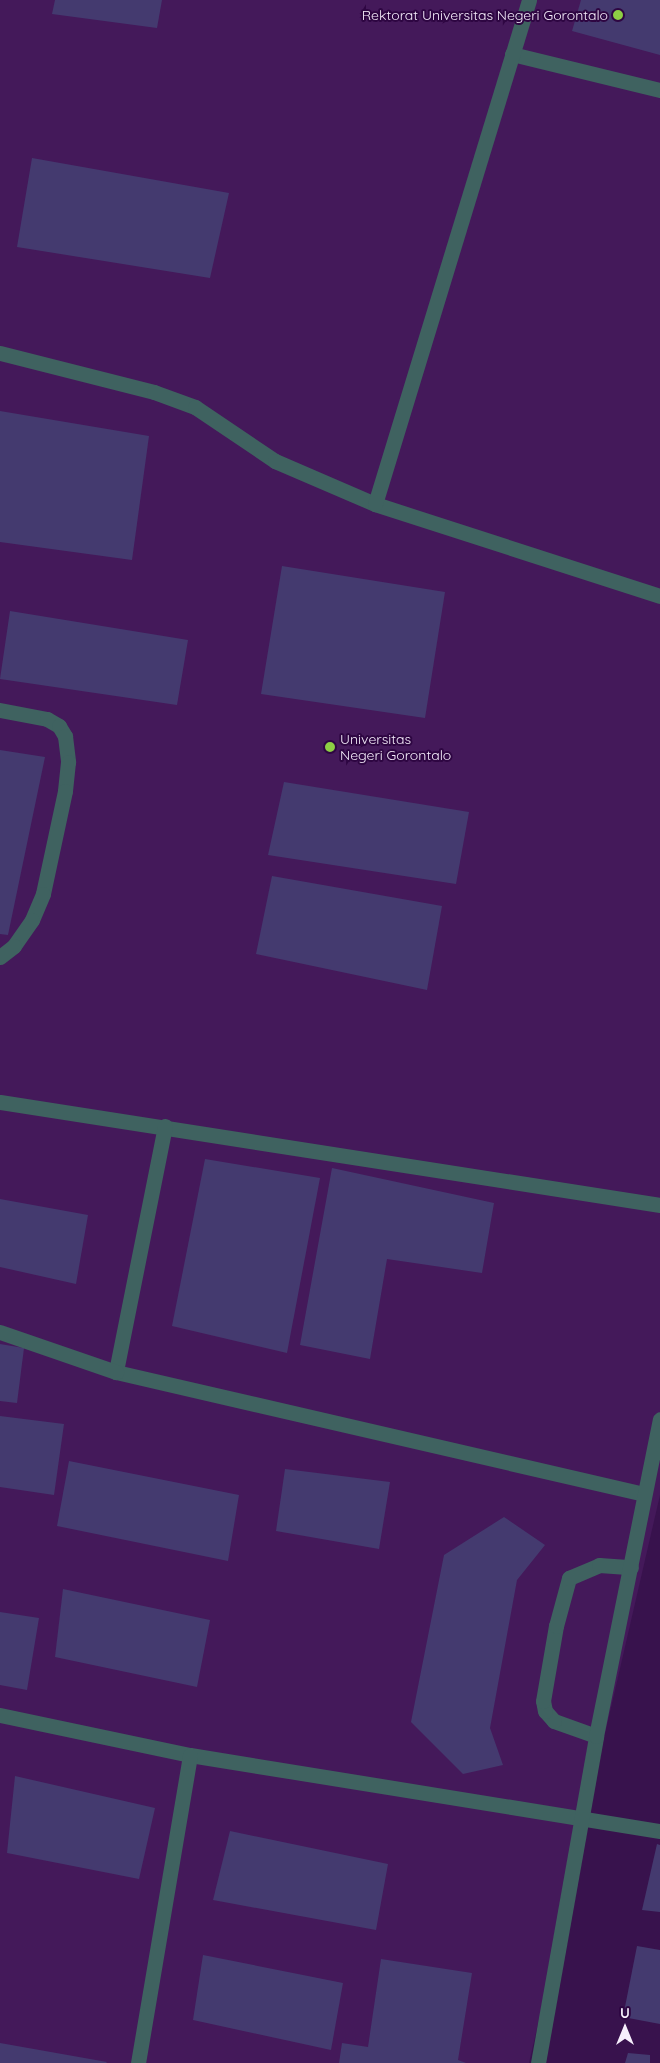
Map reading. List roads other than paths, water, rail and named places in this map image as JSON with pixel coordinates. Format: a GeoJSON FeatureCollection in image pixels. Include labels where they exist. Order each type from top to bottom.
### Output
{"type":"FeatureCollection","features":[{"type":"Feature","properties":{"kind":"street"},"geometry":{"type":"LineString","coordinates":[[375,504],[530,0]]}},
{"type":"Feature","properties":{"kind":"street"},"geometry":{"type":"LineString","coordinates":[[512,54],[660,90]]}},
{"type":"Feature","properties":{"kind":"street"},"geometry":{"type":"LineString","coordinates":[[0,353],[154,392],[195,407],[275,461],[375,504],[660,596]]}},
{"type":"Feature","properties":{"kind":"street"},"geometry":{"type":"LineString","coordinates":[[0,710],[47,719],[59,726],[65,736],[68,762],[65,791],[43,894],[32,920],[14,946],[0,957]]}},
{"type":"Feature","properties":{"kind":"street"},"geometry":{"type":"LineString","coordinates":[[0,1102],[165,1126],[660,1205]]}},
{"type":"Feature","properties":{"kind":"street"},"geometry":{"type":"LineString","coordinates":[[116,1372],[165,1126]]}},
{"type":"Feature","properties":{"kind":"street"},"geometry":{"type":"LineString","coordinates":[[0,1332],[116,1372],[644,1494]]}},
{"type":"Feature","properties":{"kind":"street"},"geometry":{"type":"LineString","coordinates":[[538,2063],[596,1736],[660,1419]]}},
{"type":"Feature","properties":{"kind":"street"},"geometry":{"type":"LineString","coordinates":[[596,1736],[554,1721],[542,1702],[556,1626],[569,1578],[599,1565],[630,1567]]}},
{"type":"Feature","properties":{"kind":"street"},"geometry":{"type":"LineString","coordinates":[[0,1715],[190,1755],[660,1831]]}},
{"type":"Feature","properties":{"kind":"street"},"geometry":{"type":"LineString","coordinates":[[138,2063],[190,1755]]}},
{"type":"Feature","properties":{"kind":"place","name":"Rektorat Universitas Negeri Gorontalo"},"geometry":{"type":"Point","coordinates":[618,15]}},
{"type":"Feature","properties":{"kind":"place","name":"Universitas Negeri Gorontalo"},"geometry":{"type":"Point","coordinates":[330,747]}}]}
